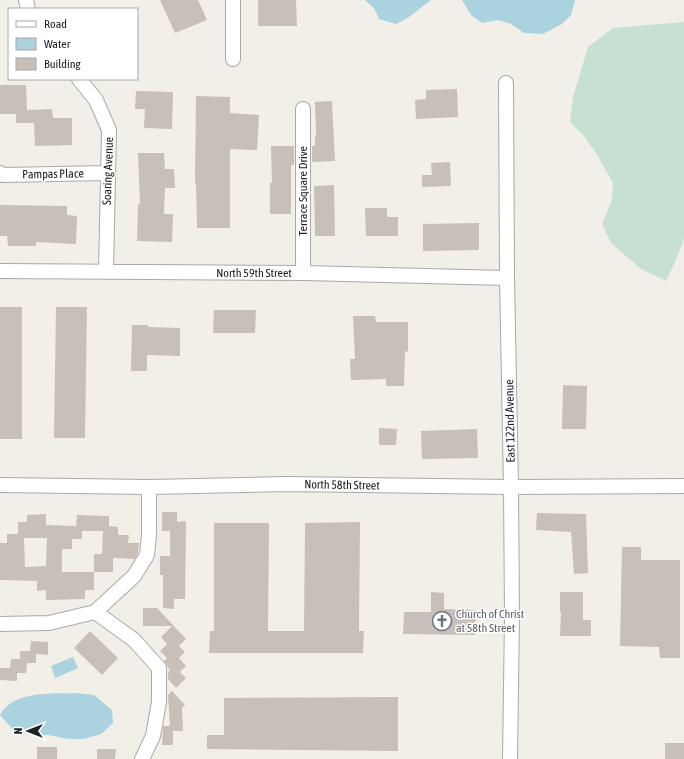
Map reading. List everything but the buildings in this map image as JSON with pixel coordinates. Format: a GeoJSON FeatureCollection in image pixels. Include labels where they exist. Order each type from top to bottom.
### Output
{"type":"FeatureCollection","features":[{"type":"Feature","properties":{"kind":"street"},"geometry":{"type":"LineString","coordinates":[[233,0],[233,59]]}},
{"type":"Feature","properties":{"kind":"street","name":"Soaring Avenue"},"geometry":{"type":"LineString","coordinates":[[80,80],[96,100],[109,130],[106,272]]}},
{"type":"Feature","properties":{"kind":"street","name":"East 122nd Avenue"},"geometry":{"type":"LineString","coordinates":[[506,83],[512,616],[510,759]]}},
{"type":"Feature","properties":{"kind":"street","name":"Terrace Square Drive"},"geometry":{"type":"LineString","coordinates":[[302,109],[303,273]]}},
{"type":"Feature","properties":{"kind":"street","name":"Pampas Place"},"geometry":{"type":"LineString","coordinates":[[0,173],[3,175],[107,173]]}},
{"type":"Feature","properties":{"kind":"street","name":"North 59th Street"},"geometry":{"type":"LineString","coordinates":[[0,271],[303,273],[507,278]]}},
{"type":"Feature","properties":{"kind":"street","name":"North 58th Street"},"geometry":{"type":"LineString","coordinates":[[0,485],[149,487],[286,484],[511,487],[684,486]]}},
{"type":"Feature","properties":{"kind":"street"},"geometry":{"type":"LineString","coordinates":[[0,624],[49,623],[95,612],[134,576],[147,555],[149,534],[149,487]]}},
{"type":"Feature","properties":{"kind":"street"},"geometry":{"type":"LineString","coordinates":[[95,612],[134,640],[159,668],[160,702],[155,729],[142,759]]}},
{"type":"Feature","properties":{"kind":"green space"},"geometry":{"type":"Polygon","coordinates":[[[684,22],[684,239],[666,281],[641,269],[611,243],[602,224],[612,200],[613,183],[596,153],[583,135],[570,122],[573,97],[588,47],[613,28],[684,22]]]}},
{"type":"Feature","properties":{"kind":"water"},"geometry":{"type":"Polygon","coordinates":[[[365,0],[431,0],[409,17],[396,24],[379,19],[374,8],[365,0]]]}},
{"type":"Feature","properties":{"kind":"water"},"geometry":{"type":"Polygon","coordinates":[[[462,0],[575,0],[571,15],[562,24],[543,34],[524,33],[511,24],[498,20],[482,23],[471,15],[462,0]]]}},
{"type":"Feature","properties":{"kind":"water"},"geometry":{"type":"Polygon","coordinates":[[[73,657],[78,668],[55,678],[51,666],[73,657]]]}},
{"type":"Feature","properties":{"kind":"water"},"geometry":{"type":"Polygon","coordinates":[[[77,693],[94,695],[112,710],[113,723],[101,734],[84,739],[68,739],[48,735],[34,735],[14,731],[0,715],[6,707],[14,701],[24,697],[46,694],[77,693]]]}},
{"type":"Feature","properties":{"kind":"place","name":"Church of Christ at 58th Street"},"geometry":{"type":"Point","coordinates":[442,621]}}]}
